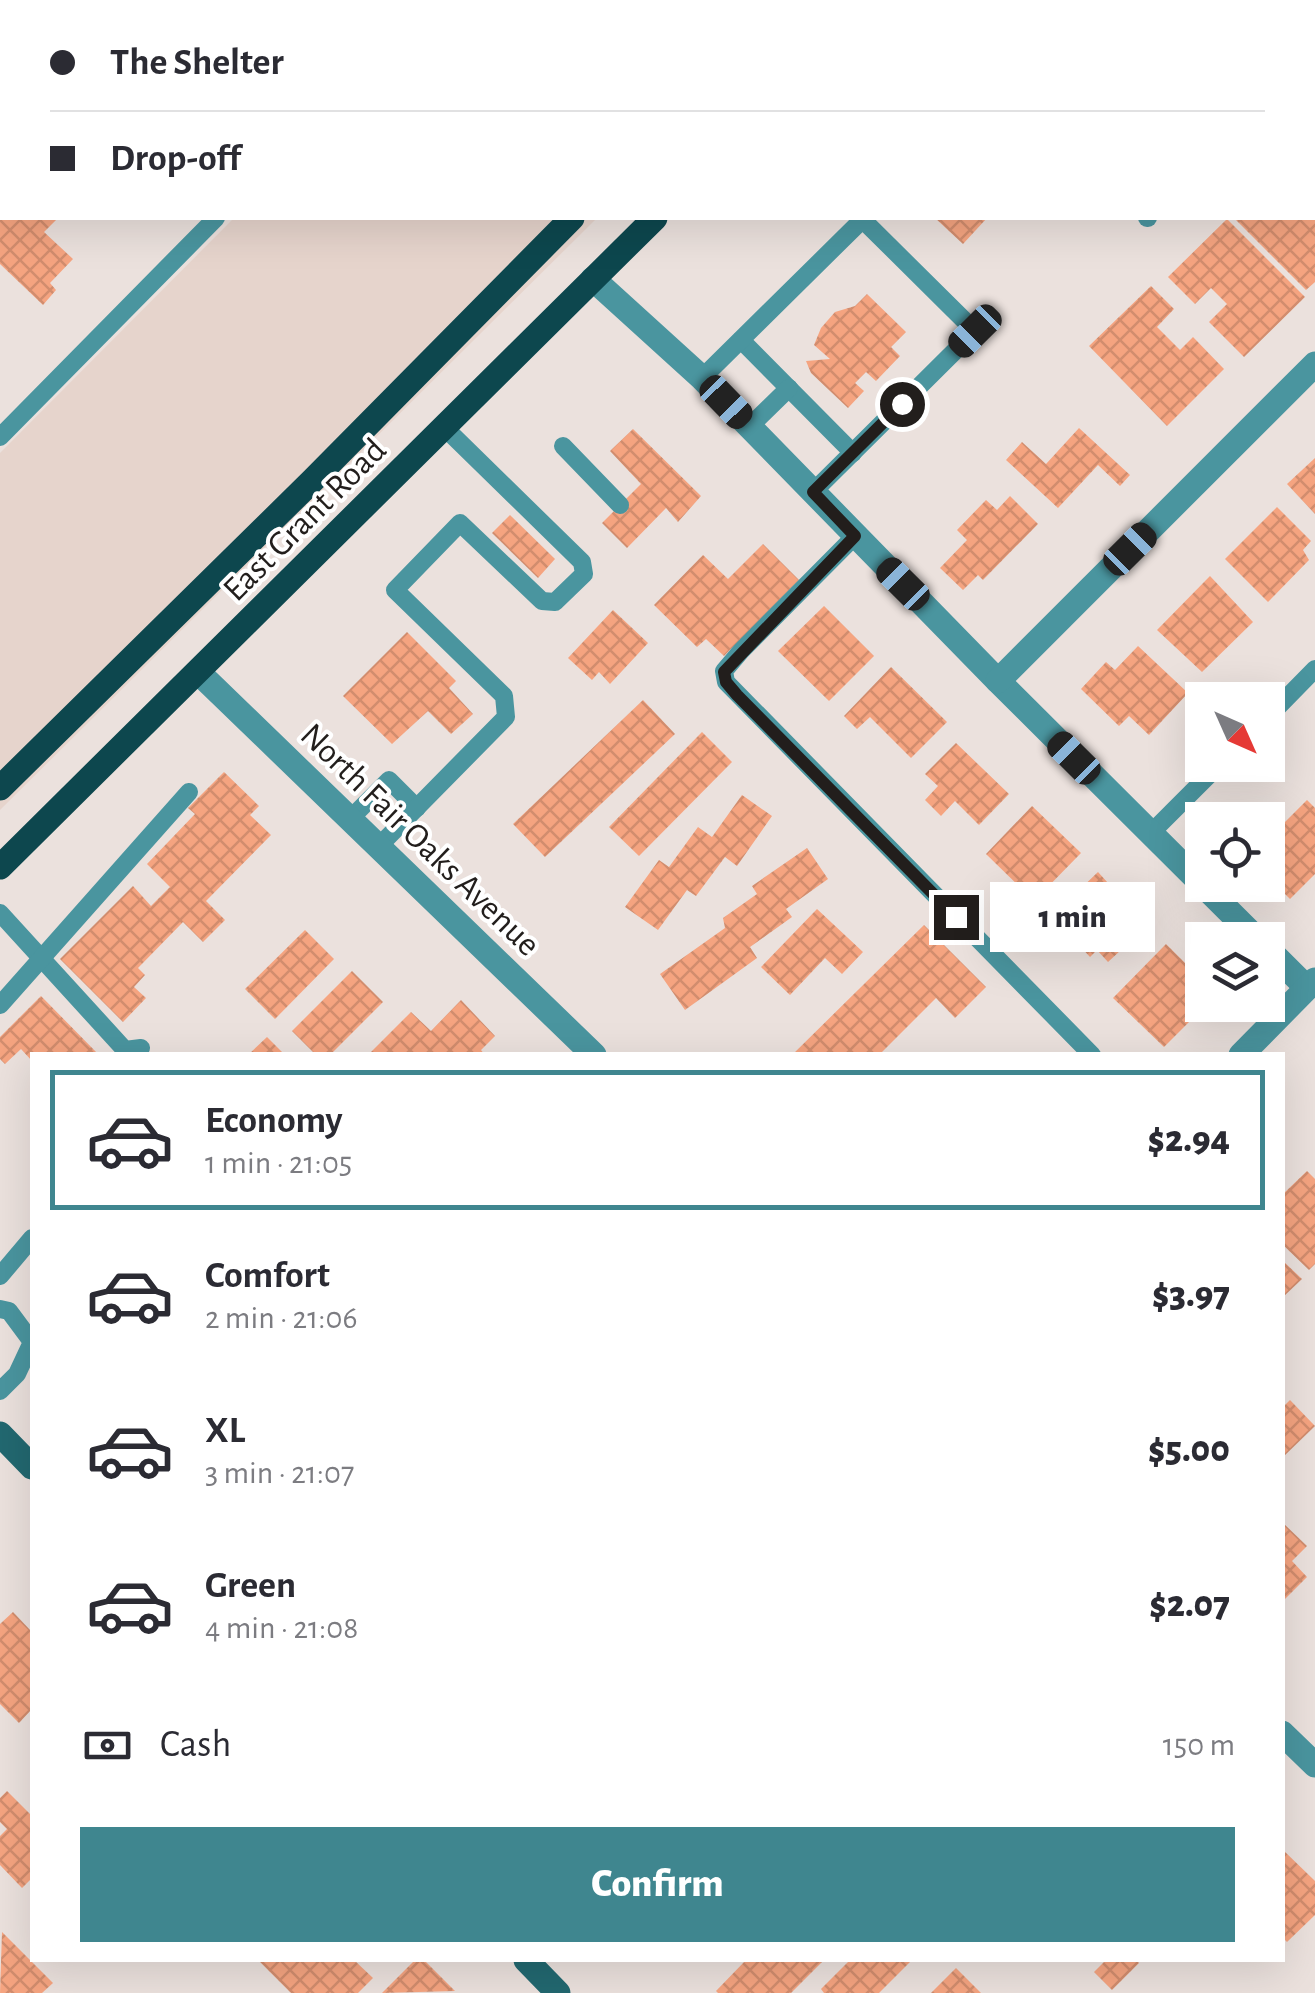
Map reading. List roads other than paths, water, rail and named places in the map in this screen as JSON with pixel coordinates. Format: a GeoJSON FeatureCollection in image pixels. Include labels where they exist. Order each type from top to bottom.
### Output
{"type":"FeatureCollection","features":[{"type":"Feature","properties":{"kind":"main road","name":"East Grant Road"},"geometry":{"type":"LineString","coordinates":[[0,788],[570,220]]}},
{"type":"Feature","properties":{"kind":"main road","name":"East Grant Road"},"geometry":{"type":"LineString","coordinates":[[0,868],[653,220]]}},
{"type":"Feature","properties":{"kind":"street"},"geometry":{"type":"LineString","coordinates":[[593,280],[702,378],[1240,922]]}},
{"type":"Feature","properties":{"kind":"street"},"geometry":{"type":"LineString","coordinates":[[998,681],[1315,364]]}},
{"type":"Feature","properties":{"kind":"street","name":"North Fair Oaks Avenue"},"geometry":{"type":"LineString","coordinates":[[199,673],[591,1052]]}},
{"type":"Feature","properties":{"kind":"street"},"geometry":{"type":"LineString","coordinates":[[1243,1052],[1311,984],[1285,963]]}},
{"type":"Feature","properties":{"kind":"street"},"geometry":{"type":"LineString","coordinates":[[0,1434],[30,1465]]}},
{"type":"Feature","properties":{"kind":"street"},"geometry":{"type":"LineString","coordinates":[[1285,1735],[1315,1765]]}},
{"type":"Feature","properties":{"kind":"street"},"geometry":{"type":"LineString","coordinates":[[528,1962],[558,1993]]}},
{"type":"Feature","properties":{"kind":"lane"},"geometry":{"type":"LineString","coordinates":[[0,437],[214,220]]}},
{"type":"Feature","properties":{"kind":"lane"},"geometry":{"type":"LineString","coordinates":[[702,378],[860,220]]}},
{"type":"Feature","properties":{"kind":"lane"},"geometry":{"type":"LineString","coordinates":[[813,492],[975,331],[864,220]]}},
{"type":"Feature","properties":{"kind":"lane"},"geometry":{"type":"LineString","coordinates":[[741,340],[853,453]]}},
{"type":"Feature","properties":{"kind":"lane"},"geometry":{"type":"LineString","coordinates":[[749,427],[789,388]]}},
{"type":"Feature","properties":{"kind":"lane"},"geometry":{"type":"LineString","coordinates":[[379,846],[506,716],[504,696],[396,590],[460,522],[542,601],[555,602],[584,574],[582,562],[444,427]]}},
{"type":"Feature","properties":{"kind":"lane"},"geometry":{"type":"LineString","coordinates":[[563,446],[620,505]]}},
{"type":"Feature","properties":{"kind":"lane"},"geometry":{"type":"LineString","coordinates":[[855,536],[741,652],[724,672],[726,682],[1089,1052]]}},
{"type":"Feature","properties":{"kind":"lane"},"geometry":{"type":"LineString","coordinates":[[1285,699],[1315,669]]}},
{"type":"Feature","properties":{"kind":"lane"},"geometry":{"type":"LineString","coordinates":[[350,819],[389,780],[417,808]]}},
{"type":"Feature","properties":{"kind":"lane"},"geometry":{"type":"LineString","coordinates":[[1150,834],[1202,782]]}},
{"type":"Feature","properties":{"kind":"lane"},"geometry":{"type":"LineString","coordinates":[[0,1005],[189,792]]}},
{"type":"Feature","properties":{"kind":"lane"},"geometry":{"type":"LineString","coordinates":[[0,913],[124,1050],[141,1048]]}},
{"type":"Feature","properties":{"kind":"lane"},"geometry":{"type":"LineString","coordinates":[[0,1276],[30,1240]]}},
{"type":"Feature","properties":{"kind":"lane"},"geometry":{"type":"LineString","coordinates":[[0,1309],[9,1311],[30,1339]]}},
{"type":"Feature","properties":{"kind":"lane"},"geometry":{"type":"LineString","coordinates":[[0,1391],[18,1374],[30,1347]]}}]}
